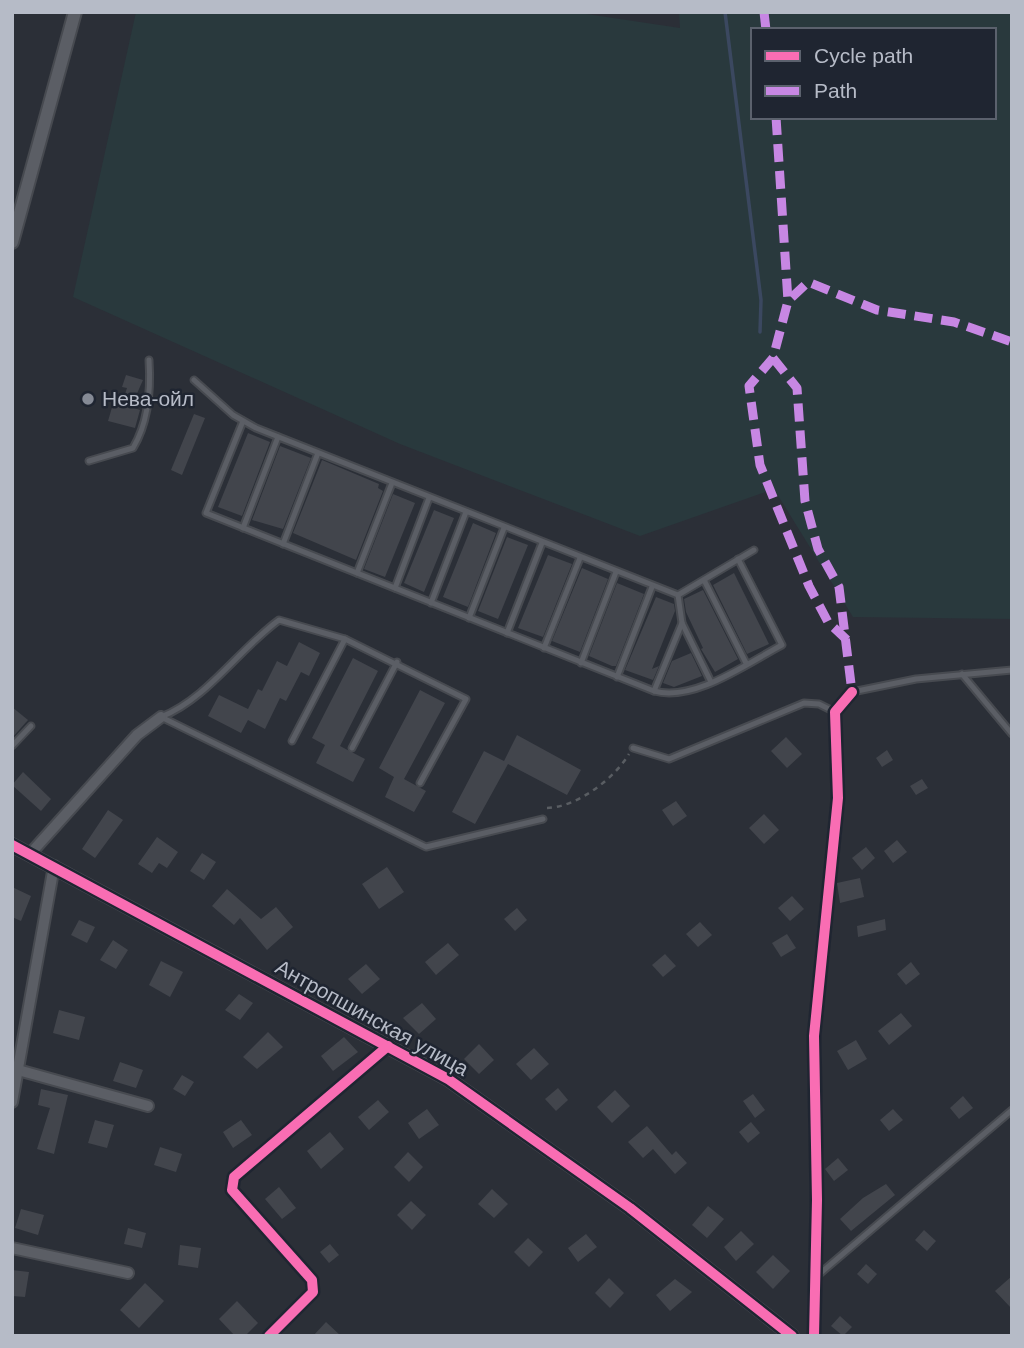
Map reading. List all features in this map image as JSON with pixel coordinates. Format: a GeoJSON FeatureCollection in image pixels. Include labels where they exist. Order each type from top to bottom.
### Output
{"type":"FeatureCollection","features":[{"type":"Feature","properties":{"kind":"street"},"geometry":{"type":"LineString","coordinates":[[12,242],[75,12]]}},
{"type":"Feature","properties":{"kind":"street"},"geometry":{"type":"LineString","coordinates":[[814,1336],[814,1036],[838,798],[835,712],[852,692]]}},
{"type":"Feature","properties":{"kind":"street"},"geometry":{"type":"LineString","coordinates":[[30,854],[137,735],[160,717]]}},
{"type":"Feature","properties":{"kind":"street","name":"Антропшинская улица"},"geometry":{"type":"LineString","coordinates":[[12,845],[447,1079],[630,1208],[792,1336]]}},
{"type":"Feature","properties":{"kind":"street"},"geometry":{"type":"LineString","coordinates":[[12,1102],[54,866]]}},
{"type":"Feature","properties":{"kind":"street"},"geometry":{"type":"LineString","coordinates":[[269,1336],[313,1292],[312,1280],[232,1190],[234,1177],[388,1046]]}},
{"type":"Feature","properties":{"kind":"street"},"geometry":{"type":"LineString","coordinates":[[19,1070],[148,1106]]}},
{"type":"Feature","properties":{"kind":"street"},"geometry":{"type":"LineString","coordinates":[[12,1248],[128,1273]]}},
{"type":"Feature","properties":{"kind":"lane"},"geometry":{"type":"LineString","coordinates":[[89,461],[133,449],[142,432],[150,382],[149,360]]}},
{"type":"Feature","properties":{"kind":"lane"},"geometry":{"type":"LineString","coordinates":[[194,380],[243,421],[278,437],[678,596]]}},
{"type":"Feature","properties":{"kind":"lane"},"geometry":{"type":"LineString","coordinates":[[243,421],[206,513],[581,663],[668,695],[689,692],[782,645],[738,559]]}},
{"type":"Feature","properties":{"kind":"lane"},"geometry":{"type":"LineString","coordinates":[[243,528],[278,437]]}},
{"type":"Feature","properties":{"kind":"lane"},"geometry":{"type":"LineString","coordinates":[[283,544],[318,453]]}},
{"type":"Feature","properties":{"kind":"lane"},"geometry":{"type":"LineString","coordinates":[[357,573],[392,483]]}},
{"type":"Feature","properties":{"kind":"lane"},"geometry":{"type":"LineString","coordinates":[[395,588],[429,498]]}},
{"type":"Feature","properties":{"kind":"lane"},"geometry":{"type":"LineString","coordinates":[[431,603],[466,512]]}},
{"type":"Feature","properties":{"kind":"lane"},"geometry":{"type":"LineString","coordinates":[[470,618],[504,528]]}},
{"type":"Feature","properties":{"kind":"lane"},"geometry":{"type":"LineString","coordinates":[[506,633],[542,543]]}},
{"type":"Feature","properties":{"kind":"lane"},"geometry":{"type":"LineString","coordinates":[[678,596],[754,550]]}},
{"type":"Feature","properties":{"kind":"lane"},"geometry":{"type":"LineString","coordinates":[[544,648],[580,558]]}},
{"type":"Feature","properties":{"kind":"lane"},"geometry":{"type":"LineString","coordinates":[[581,663],[616,572]]}},
{"type":"Feature","properties":{"kind":"lane"},"geometry":{"type":"LineString","coordinates":[[704,580],[746,663]]}},
{"type":"Feature","properties":{"kind":"lane"},"geometry":{"type":"LineString","coordinates":[[617,677],[652,587]]}},
{"type":"Feature","properties":{"kind":"lane"},"geometry":{"type":"LineString","coordinates":[[678,596],[681,624],[711,681]]}},
{"type":"Feature","properties":{"kind":"lane"},"geometry":{"type":"LineString","coordinates":[[160,717],[176,711],[217,676],[254,638],[279,620],[345,639],[397,662],[466,699],[420,783]]}},
{"type":"Feature","properties":{"kind":"lane"},"geometry":{"type":"LineString","coordinates":[[654,691],[681,624]]}},
{"type":"Feature","properties":{"kind":"lane"},"geometry":{"type":"LineString","coordinates":[[292,741],[345,639]]}},
{"type":"Feature","properties":{"kind":"lane"},"geometry":{"type":"LineString","coordinates":[[352,748],[397,662]]}},
{"type":"Feature","properties":{"kind":"lane"},"geometry":{"type":"LineString","coordinates":[[852,692],[916,679],[1012,670]]}},
{"type":"Feature","properties":{"kind":"lane"},"geometry":{"type":"LineString","coordinates":[[962,674],[1012,734]]}},
{"type":"Feature","properties":{"kind":"lane"},"geometry":{"type":"LineString","coordinates":[[633,748],[669,760],[804,703],[819,704],[835,712]]}},
{"type":"Feature","properties":{"kind":"lane"},"geometry":{"type":"LineString","coordinates":[[160,717],[426,847],[543,819]]}},
{"type":"Feature","properties":{"kind":"lane"},"geometry":{"type":"LineString","coordinates":[[12,746],[31,726]]}},
{"type":"Feature","properties":{"kind":"lane"},"geometry":{"type":"LineString","coordinates":[[815,1278],[1012,1110]]}},
{"type":"Feature","properties":{"kind":"path"},"geometry":{"type":"LineString","coordinates":[[547,808],[559,808],[598,787],[618,772],[633,748]]}},
{"type":"Feature","properties":{"kind":"shaded area"},"geometry":{"type":"Polygon","coordinates":[[[136,12],[573,12],[680,28],[679,12],[1012,12],[1012,619],[853,617],[774,489],[640,536],[400,444],[73,297],[136,12]]]}},
{"type":"Feature","properties":{"kind":"building"},"geometry":{"type":"Polygon","coordinates":[[[126,375],[143,380],[131,407],[140,410],[135,428],[108,421],[113,404],[121,406],[127,388],[122,387],[126,375]]]}},
{"type":"Feature","properties":{"kind":"building"},"geometry":{"type":"Polygon","coordinates":[[[194,414],[205,418],[182,475],[171,470],[194,414]]]}},
{"type":"Feature","properties":{"kind":"building"},"geometry":{"type":"Polygon","coordinates":[[[248,433],[270,442],[242,516],[218,507],[248,433]]]}},
{"type":"Feature","properties":{"kind":"building"},"geometry":{"type":"Polygon","coordinates":[[[280,446],[311,458],[283,529],[252,520],[280,446]]]}},
{"type":"Feature","properties":{"kind":"building"},"geometry":{"type":"Polygon","coordinates":[[[322,460],[379,484],[378,488],[383,491],[356,560],[293,533],[322,460]]]}},
{"type":"Feature","properties":{"kind":"building"},"geometry":{"type":"Polygon","coordinates":[[[393,494],[415,503],[385,577],[364,569],[393,494]]]}},
{"type":"Feature","properties":{"kind":"building"},"geometry":{"type":"Polygon","coordinates":[[[434,510],[454,518],[424,592],[404,583],[434,510]]]}},
{"type":"Feature","properties":{"kind":"building"},"geometry":{"type":"Polygon","coordinates":[[[473,523],[496,533],[468,607],[443,597],[473,523]]]}},
{"type":"Feature","properties":{"kind":"building"},"geometry":{"type":"Polygon","coordinates":[[[507,537],[528,545],[498,619],[478,611],[507,537]]]}},
{"type":"Feature","properties":{"kind":"building"},"geometry":{"type":"Polygon","coordinates":[[[548,555],[572,564],[543,637],[518,628],[548,555]]]}},
{"type":"Feature","properties":{"kind":"building"},"geometry":{"type":"Polygon","coordinates":[[[582,568],[608,579],[580,652],[552,641],[582,568]]]}},
{"type":"Feature","properties":{"kind":"building"},"geometry":{"type":"Polygon","coordinates":[[[734,573],[769,644],[747,654],[713,585],[734,573]]]}},
{"type":"Feature","properties":{"kind":"building"},"geometry":{"type":"Polygon","coordinates":[[[617,583],[644,594],[616,666],[612,666],[589,656],[617,583]]]}},
{"type":"Feature","properties":{"kind":"building"},"geometry":{"type":"Polygon","coordinates":[[[703,590],[738,659],[715,672],[701,649],[703,648],[686,612],[684,599],[703,590]]]}},
{"type":"Feature","properties":{"kind":"building"},"geometry":{"type":"Polygon","coordinates":[[[656,597],[674,604],[675,611],[652,669],[659,666],[653,680],[625,670],[656,597]]]}},
{"type":"Feature","properties":{"kind":"building"},"geometry":{"type":"Polygon","coordinates":[[[299,642],[320,653],[309,676],[301,672],[286,701],[280,698],[265,729],[248,720],[241,733],[208,716],[219,695],[248,709],[258,689],[262,691],[277,661],[287,666],[299,642]]]}},
{"type":"Feature","properties":{"kind":"building"},"geometry":{"type":"Polygon","coordinates":[[[691,653],[702,676],[674,687],[663,683],[672,661],[691,653]]]}},
{"type":"Feature","properties":{"kind":"building"},"geometry":{"type":"Polygon","coordinates":[[[353,658],[378,671],[340,746],[365,759],[353,782],[316,763],[325,745],[312,738],[353,658]]]}},
{"type":"Feature","properties":{"kind":"building"},"geometry":{"type":"Polygon","coordinates":[[[420,690],[445,703],[404,779],[426,791],[414,812],[385,797],[394,777],[379,768],[420,690]]]}},
{"type":"Feature","properties":{"kind":"building"},"geometry":{"type":"Polygon","coordinates":[[[12,707],[28,720],[12,738],[12,707]]]}},
{"type":"Feature","properties":{"kind":"building"},"geometry":{"type":"Polygon","coordinates":[[[517,735],[581,770],[567,795],[508,764],[475,824],[452,812],[484,751],[504,761],[517,735]]]}},
{"type":"Feature","properties":{"kind":"building"},"geometry":{"type":"Polygon","coordinates":[[[786,737],[802,754],[787,768],[771,751],[786,737]]]}},
{"type":"Feature","properties":{"kind":"building"},"geometry":{"type":"Polygon","coordinates":[[[887,750],[893,760],[882,767],[876,758],[887,750]]]}},
{"type":"Feature","properties":{"kind":"building"},"geometry":{"type":"Polygon","coordinates":[[[23,772],[51,799],[41,811],[12,785],[23,772]]]}},
{"type":"Feature","properties":{"kind":"building"},"geometry":{"type":"Polygon","coordinates":[[[922,779],[928,788],[916,795],[910,786],[922,779]]]}},
{"type":"Feature","properties":{"kind":"building"},"geometry":{"type":"Polygon","coordinates":[[[676,801],[687,816],[673,826],[662,810],[676,801]]]}},
{"type":"Feature","properties":{"kind":"building"},"geometry":{"type":"Polygon","coordinates":[[[108,810],[123,820],[95,858],[82,849],[108,810]]]}},
{"type":"Feature","properties":{"kind":"building"},"geometry":{"type":"Polygon","coordinates":[[[764,814],[779,830],[764,844],[749,828],[764,814]]]}},
{"type":"Feature","properties":{"kind":"building"},"geometry":{"type":"Polygon","coordinates":[[[157,837],[178,852],[167,868],[159,863],[152,873],[138,864],[157,837]]]}},
{"type":"Feature","properties":{"kind":"building"},"geometry":{"type":"Polygon","coordinates":[[[897,840],[907,852],[893,863],[884,851],[897,840]]]}},
{"type":"Feature","properties":{"kind":"building"},"geometry":{"type":"Polygon","coordinates":[[[866,847],[875,858],[862,870],[852,858],[866,847]]]}},
{"type":"Feature","properties":{"kind":"building"},"geometry":{"type":"Polygon","coordinates":[[[202,853],[216,862],[204,880],[190,871],[202,853]]]}},
{"type":"Feature","properties":{"kind":"building"},"geometry":{"type":"Polygon","coordinates":[[[387,867],[404,892],[379,909],[362,884],[387,867]]]}},
{"type":"Feature","properties":{"kind":"building"},"geometry":{"type":"Polygon","coordinates":[[[860,878],[864,897],[840,903],[837,883],[860,878]]]}},
{"type":"Feature","properties":{"kind":"building"},"geometry":{"type":"Polygon","coordinates":[[[12,887],[31,896],[21,921],[12,917],[12,887]]]}},
{"type":"Feature","properties":{"kind":"building"},"geometry":{"type":"Polygon","coordinates":[[[227,889],[261,919],[276,907],[293,927],[267,950],[240,918],[234,925],[212,906],[227,889]]]}},
{"type":"Feature","properties":{"kind":"building"},"geometry":{"type":"Polygon","coordinates":[[[792,896],[804,909],[790,921],[778,908],[792,896]]]}},
{"type":"Feature","properties":{"kind":"building"},"geometry":{"type":"Polygon","coordinates":[[[517,908],[527,920],[515,931],[504,919],[517,908]]]}},
{"type":"Feature","properties":{"kind":"building"},"geometry":{"type":"Polygon","coordinates":[[[885,919],[886,930],[858,937],[857,926],[885,919]]]}},
{"type":"Feature","properties":{"kind":"building"},"geometry":{"type":"Polygon","coordinates":[[[79,920],[95,927],[87,943],[71,935],[79,920]]]}},
{"type":"Feature","properties":{"kind":"building"},"geometry":{"type":"Polygon","coordinates":[[[700,922],[712,935],[698,947],[686,934],[700,922]]]}},
{"type":"Feature","properties":{"kind":"building"},"geometry":{"type":"Polygon","coordinates":[[[787,934],[796,948],[781,957],[772,943],[787,934]]]}},
{"type":"Feature","properties":{"kind":"building"},"geometry":{"type":"Polygon","coordinates":[[[113,940],[128,950],[116,969],[100,960],[113,940]]]}},
{"type":"Feature","properties":{"kind":"building"},"geometry":{"type":"Polygon","coordinates":[[[448,943],[459,955],[436,975],[425,962],[448,943]]]}},
{"type":"Feature","properties":{"kind":"building"},"geometry":{"type":"Polygon","coordinates":[[[665,954],[676,966],[663,977],[652,965],[665,954]]]}},
{"type":"Feature","properties":{"kind":"building"},"geometry":{"type":"Polygon","coordinates":[[[161,961],[183,972],[170,997],[149,985],[161,961]]]}},
{"type":"Feature","properties":{"kind":"building"},"geometry":{"type":"Polygon","coordinates":[[[911,962],[920,974],[906,985],[897,974],[911,962]]]}},
{"type":"Feature","properties":{"kind":"building"},"geometry":{"type":"Polygon","coordinates":[[[366,964],[380,979],[362,994],[348,979],[366,964]]]}},
{"type":"Feature","properties":{"kind":"building"},"geometry":{"type":"Polygon","coordinates":[[[239,994],[253,1003],[240,1020],[225,1010],[239,994]]]}},
{"type":"Feature","properties":{"kind":"building"},"geometry":{"type":"Polygon","coordinates":[[[422,1003],[436,1019],[419,1034],[403,1018],[422,1003]]]}},
{"type":"Feature","properties":{"kind":"building"},"geometry":{"type":"Polygon","coordinates":[[[59,1010],[85,1017],[79,1040],[53,1033],[59,1010]]]}},
{"type":"Feature","properties":{"kind":"building"},"geometry":{"type":"Polygon","coordinates":[[[901,1013],[912,1026],[889,1045],[878,1031],[901,1013]]]}},
{"type":"Feature","properties":{"kind":"building"},"geometry":{"type":"Polygon","coordinates":[[[268,1032],[283,1047],[257,1069],[243,1057],[268,1032]]]}},
{"type":"Feature","properties":{"kind":"building"},"geometry":{"type":"Polygon","coordinates":[[[344,1037],[358,1052],[333,1071],[321,1056],[344,1037]]]}},
{"type":"Feature","properties":{"kind":"building"},"geometry":{"type":"Polygon","coordinates":[[[856,1040],[867,1059],[848,1070],[837,1051],[856,1040]]]}},
{"type":"Feature","properties":{"kind":"building"},"geometry":{"type":"Polygon","coordinates":[[[479,1044],[494,1060],[479,1074],[464,1059],[479,1044]]]}},
{"type":"Feature","properties":{"kind":"building"},"geometry":{"type":"Polygon","coordinates":[[[534,1048],[549,1064],[531,1080],[516,1064],[534,1048]]]}},
{"type":"Feature","properties":{"kind":"building"},"geometry":{"type":"Polygon","coordinates":[[[120,1062],[143,1070],[136,1088],[113,1081],[120,1062]]]}},
{"type":"Feature","properties":{"kind":"building"},"geometry":{"type":"Polygon","coordinates":[[[182,1075],[194,1082],[185,1096],[173,1089],[182,1075]]]}},
{"type":"Feature","properties":{"kind":"building"},"geometry":{"type":"Polygon","coordinates":[[[558,1088],[568,1100],[556,1111],[545,1099],[558,1088]]]}},
{"type":"Feature","properties":{"kind":"building"},"geometry":{"type":"Polygon","coordinates":[[[41,1089],[68,1095],[54,1154],[37,1149],[50,1108],[38,1105],[41,1089]]]}},
{"type":"Feature","properties":{"kind":"building"},"geometry":{"type":"Polygon","coordinates":[[[615,1090],[630,1106],[612,1123],[597,1107],[615,1090]]]}},
{"type":"Feature","properties":{"kind":"building"},"geometry":{"type":"Polygon","coordinates":[[[753,1094],[765,1110],[755,1118],[743,1101],[753,1094]]]}},
{"type":"Feature","properties":{"kind":"building"},"geometry":{"type":"Polygon","coordinates":[[[963,1096],[973,1108],[959,1119],[950,1108],[963,1096]]]}},
{"type":"Feature","properties":{"kind":"building"},"geometry":{"type":"Polygon","coordinates":[[[378,1100],[389,1112],[369,1130],[358,1117],[378,1100]]]}},
{"type":"Feature","properties":{"kind":"building"},"geometry":{"type":"Polygon","coordinates":[[[427,1109],[439,1125],[419,1139],[408,1123],[427,1109]]]}},
{"type":"Feature","properties":{"kind":"building"},"geometry":{"type":"Polygon","coordinates":[[[893,1109],[903,1120],[889,1131],[880,1120],[893,1109]]]}},
{"type":"Feature","properties":{"kind":"building"},"geometry":{"type":"Polygon","coordinates":[[[95,1120],[114,1125],[107,1148],[88,1143],[95,1120]]]}},
{"type":"Feature","properties":{"kind":"building"},"geometry":{"type":"Polygon","coordinates":[[[241,1120],[252,1135],[233,1148],[223,1132],[241,1120]]]}},
{"type":"Feature","properties":{"kind":"building"},"geometry":{"type":"Polygon","coordinates":[[[751,1122],[760,1133],[748,1143],[739,1132],[751,1122]]]}},
{"type":"Feature","properties":{"kind":"building"},"geometry":{"type":"Polygon","coordinates":[[[647,1126],[672,1155],[676,1151],[687,1163],[675,1174],[653,1149],[643,1158],[628,1142],[647,1126]]]}},
{"type":"Feature","properties":{"kind":"building"},"geometry":{"type":"Polygon","coordinates":[[[330,1132],[344,1149],[321,1169],[307,1151],[330,1132]]]}},
{"type":"Feature","properties":{"kind":"building"},"geometry":{"type":"Polygon","coordinates":[[[160,1147],[182,1154],[176,1172],[154,1165],[160,1147]]]}},
{"type":"Feature","properties":{"kind":"building"},"geometry":{"type":"Polygon","coordinates":[[[408,1152],[423,1167],[409,1182],[394,1167],[408,1152]]]}},
{"type":"Feature","properties":{"kind":"building"},"geometry":{"type":"Polygon","coordinates":[[[838,1158],[848,1170],[834,1181],[825,1169],[838,1158]]]}},
{"type":"Feature","properties":{"kind":"building"},"geometry":{"type":"Polygon","coordinates":[[[886,1184],[895,1195],[851,1231],[840,1219],[863,1198],[886,1184]]]}},
{"type":"Feature","properties":{"kind":"building"},"geometry":{"type":"Polygon","coordinates":[[[279,1187],[296,1208],[282,1219],[265,1199],[279,1187]]]}},
{"type":"Feature","properties":{"kind":"building"},"geometry":{"type":"Polygon","coordinates":[[[492,1189],[508,1204],[494,1218],[478,1204],[492,1189]]]}},
{"type":"Feature","properties":{"kind":"building"},"geometry":{"type":"Polygon","coordinates":[[[411,1201],[426,1215],[412,1230],[397,1215],[411,1201]]]}},
{"type":"Feature","properties":{"kind":"building"},"geometry":{"type":"Polygon","coordinates":[[[708,1206],[724,1219],[707,1238],[692,1225],[708,1206]]]}},
{"type":"Feature","properties":{"kind":"building"},"geometry":{"type":"Polygon","coordinates":[[[21,1209],[44,1215],[38,1235],[15,1228],[21,1209]]]}},
{"type":"Feature","properties":{"kind":"building"},"geometry":{"type":"Polygon","coordinates":[[[128,1228],[146,1233],[142,1248],[124,1244],[128,1228]]]}},
{"type":"Feature","properties":{"kind":"building"},"geometry":{"type":"Polygon","coordinates":[[[924,1230],[936,1241],[927,1251],[915,1240],[924,1230]]]}},
{"type":"Feature","properties":{"kind":"building"},"geometry":{"type":"Polygon","coordinates":[[[741,1231],[754,1244],[736,1261],[724,1247],[741,1231]]]}},
{"type":"Feature","properties":{"kind":"building"},"geometry":{"type":"Polygon","coordinates":[[[586,1234],[597,1247],[578,1262],[568,1248],[586,1234]]]}},
{"type":"Feature","properties":{"kind":"building"},"geometry":{"type":"Polygon","coordinates":[[[528,1238],[543,1252],[529,1267],[514,1252],[528,1238]]]}},
{"type":"Feature","properties":{"kind":"building"},"geometry":{"type":"Polygon","coordinates":[[[330,1244],[339,1255],[329,1263],[320,1252],[330,1244]]]}},
{"type":"Feature","properties":{"kind":"building"},"geometry":{"type":"Polygon","coordinates":[[[180,1245],[201,1248],[198,1268],[178,1265],[180,1245]]]}},
{"type":"Feature","properties":{"kind":"building"},"geometry":{"type":"Polygon","coordinates":[[[773,1255],[790,1271],[773,1289],[756,1272],[773,1255]]]}},
{"type":"Feature","properties":{"kind":"building"},"geometry":{"type":"Polygon","coordinates":[[[866,1264],[877,1274],[868,1284],[857,1274],[866,1264]]]}},
{"type":"Feature","properties":{"kind":"building"},"geometry":{"type":"Polygon","coordinates":[[[12,1270],[29,1272],[25,1297],[12,1296],[12,1270]]]}},
{"type":"Feature","properties":{"kind":"building"},"geometry":{"type":"Polygon","coordinates":[[[1012,1276],[1012,1309],[995,1291],[1012,1276]]]}},
{"type":"Feature","properties":{"kind":"building"},"geometry":{"type":"Polygon","coordinates":[[[609,1278],[624,1293],[610,1308],[595,1293],[609,1278]]]}},
{"type":"Feature","properties":{"kind":"building"},"geometry":{"type":"Polygon","coordinates":[[[675,1279],[692,1292],[670,1311],[656,1295],[675,1279]]]}},
{"type":"Feature","properties":{"kind":"building"},"geometry":{"type":"Polygon","coordinates":[[[145,1283],[164,1301],[139,1328],[120,1310],[145,1283]]]}},
{"type":"Feature","properties":{"kind":"building"},"geometry":{"type":"Polygon","coordinates":[[[237,1301],[258,1323],[245,1336],[235,1336],[219,1319],[237,1301]]]}},
{"type":"Feature","properties":{"kind":"building"},"geometry":{"type":"Polygon","coordinates":[[[840,1316],[852,1327],[843,1336],[831,1326],[840,1316]]]}},
{"type":"Feature","properties":{"kind":"building"},"geometry":{"type":"Polygon","coordinates":[[[326,1322],[341,1336],[313,1336],[326,1322]]]}},
{"type":"Feature","properties":{"kind":"waterway"},"geometry":{"type":"LineString","coordinates":[[725,12],[761,300],[760,332]]}},
{"type":"Feature","properties":{"kind":"marked path"},"geometry":{"type":"LineString","coordinates":[[764,12],[766,28]]}},
{"type":"Feature","properties":{"kind":"marked path"},"geometry":{"type":"LineString","coordinates":[[776,119],[788,301]]}},
{"type":"Feature","properties":{"kind":"marked path"},"geometry":{"type":"LineString","coordinates":[[847,640],[828,622],[809,586],[760,465],[749,386],[773,358],[788,301],[808,282],[877,310],[954,322],[1012,342]]}},
{"type":"Feature","properties":{"kind":"marked path"},"geometry":{"type":"LineString","coordinates":[[773,358],[797,388],[805,501],[818,549],[839,587],[852,692]]}},
{"type":"Feature","properties":{"kind":"cycle path"},"geometry":{"type":"LineString","coordinates":[[814,1336],[817,1200],[814,1036],[838,798],[835,712],[852,692]]}},
{"type":"Feature","properties":{"kind":"cycle path"},"geometry":{"type":"LineString","coordinates":[[12,845],[448,1079],[630,1208],[792,1336]]}},
{"type":"Feature","properties":{"kind":"cycle path"},"geometry":{"type":"LineString","coordinates":[[269,1336],[313,1292],[312,1280],[232,1190],[234,1177],[388,1046]]}},
{"type":"Feature","properties":{"kind":"place","name":"Нева-ойл"},"geometry":{"type":"Point","coordinates":[88,399]}}]}
